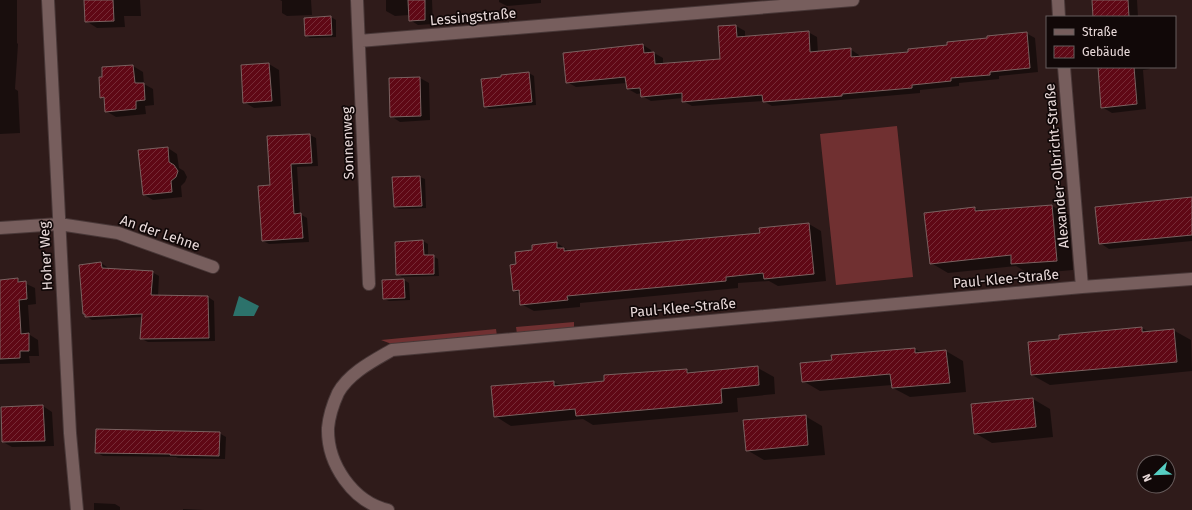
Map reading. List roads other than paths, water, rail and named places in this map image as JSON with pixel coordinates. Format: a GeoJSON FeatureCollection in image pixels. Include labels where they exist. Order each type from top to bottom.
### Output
{"type":"FeatureCollection","features":[{"type":"Feature","properties":{"kind":"street","name":"Hoher Weg"},"geometry":{"type":"LineString","coordinates":[[48,0],[70,433],[77,510]]}},
{"type":"Feature","properties":{"kind":"street","name":"Sonnenweg"},"geometry":{"type":"LineString","coordinates":[[357,0],[369,284]]}},
{"type":"Feature","properties":{"kind":"street","name":"Lessingstraße"},"geometry":{"type":"LineString","coordinates":[[359,41],[853,0]]}},
{"type":"Feature","properties":{"kind":"street"},"geometry":{"type":"LineString","coordinates":[[1058,0],[1060,16]]}},
{"type":"Feature","properties":{"kind":"street","name":"Alexander-Olbricht-Straße"},"geometry":{"type":"LineString","coordinates":[[1064,68],[1082,287]]}},
{"type":"Feature","properties":{"kind":"street","name":"An der Lehne"},"geometry":{"type":"LineString","coordinates":[[0,228],[59,224],[118,233],[213,267]]}},
{"type":"Feature","properties":{"kind":"street","name":"Paul-Klee-Straße"},"geometry":{"type":"LineString","coordinates":[[388,510],[370,503],[350,487],[338,470],[330,449],[328,429],[331,411],[339,393],[349,379],[392,350],[1082,287],[1192,279]]}},
{"type":"Feature","properties":{"kind":"water"},"geometry":{"type":"Polygon","coordinates":[[[239,296],[259,306],[254,316],[233,316],[239,296]]]}}]}
